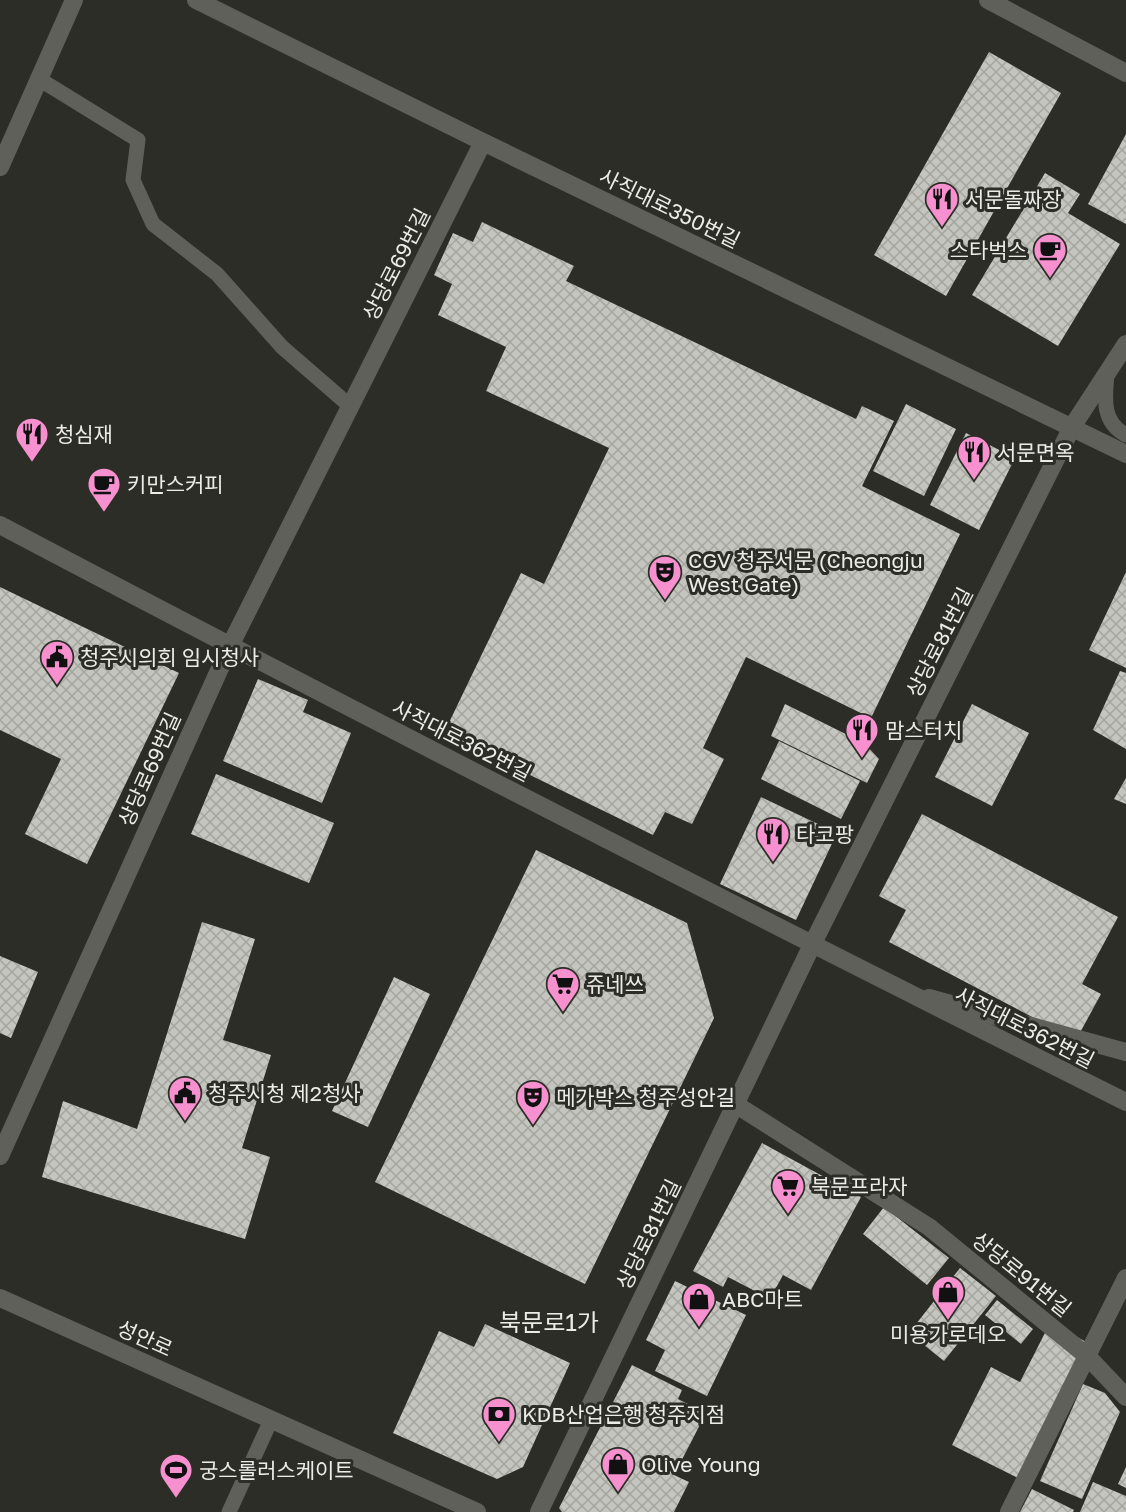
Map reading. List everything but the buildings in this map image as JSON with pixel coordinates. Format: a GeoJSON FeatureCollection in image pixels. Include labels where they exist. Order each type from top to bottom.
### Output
{"type":"FeatureCollection","features":[{"type":"Feature","properties":{"kind":"street"},"geometry":{"type":"LineString","coordinates":[[0,168],[74,0]]}},
{"type":"Feature","properties":{"kind":"street","name":"사직대로350번길"},"geometry":{"type":"LineString","coordinates":[[196,0],[1126,454]]}},
{"type":"Feature","properties":{"kind":"street"},"geometry":{"type":"LineString","coordinates":[[988,0],[1126,73]]}},
{"type":"Feature","properties":{"kind":"street","name":"상당로69번길"},"geometry":{"type":"LineString","coordinates":[[0,1156],[230,646],[483,142]]}},
{"type":"Feature","properties":{"kind":"street","name":"상당로81번길"},"geometry":{"type":"LineString","coordinates":[[539,1512],[812,945],[1072,428],[1126,344]]}},
{"type":"Feature","properties":{"kind":"street","name":"사직대로362번길"},"geometry":{"type":"LineString","coordinates":[[0,525],[230,646],[812,945],[1126,1102]]}},
{"type":"Feature","properties":{"kind":"street","name":"사직대로362번길"},"geometry":{"type":"LineString","coordinates":[[904,992],[1126,1052]]}},
{"type":"Feature","properties":{"kind":"street","name":"상당로91번길"},"geometry":{"type":"LineString","coordinates":[[735,1104],[929,1227],[1087,1356],[1126,1397]]}},
{"type":"Feature","properties":{"kind":"street"},"geometry":{"type":"LineString","coordinates":[[1009,1512],[1126,1278]]}},
{"type":"Feature","properties":{"kind":"street","name":"성안로"},"geometry":{"type":"LineString","coordinates":[[0,1298],[477,1512]]}},
{"type":"Feature","properties":{"kind":"lane"},"geometry":{"type":"LineString","coordinates":[[39,79],[138,140],[133,180],[153,224],[217,274],[282,347],[350,406]]}},
{"type":"Feature","properties":{"kind":"lane"},"geometry":{"type":"LineString","coordinates":[[1107,374],[1104,402],[1109,419],[1126,435]]}},
{"type":"Feature","properties":{"kind":"lane"},"geometry":{"type":"LineString","coordinates":[[229,1512],[271,1420]]}},
{"type":"Feature","properties":{"kind":"place","name":"서문돌짜장"},"geometry":{"type":"Point","coordinates":[942,228]}},
{"type":"Feature","properties":{"kind":"place","name":"스타벅스"},"geometry":{"type":"Point","coordinates":[1050,279]}},
{"type":"Feature","properties":{"kind":"place","name":"청심재"},"geometry":{"type":"Point","coordinates":[32,463]}},
{"type":"Feature","properties":{"kind":"place","name":"서문면옥"},"geometry":{"type":"Point","coordinates":[974,481]}},
{"type":"Feature","properties":{"kind":"place","name":"키만스커피"},"geometry":{"type":"Point","coordinates":[104,513]}},
{"type":"Feature","properties":{"kind":"place","name":"CGV 청주서문 (Cheongju West Gate)"},"geometry":{"type":"Point","coordinates":[665,601]}},
{"type":"Feature","properties":{"kind":"place","name":"청주시의회 임시청사"},"geometry":{"type":"Point","coordinates":[57,686]}},
{"type":"Feature","properties":{"kind":"place","name":"맘스터치"},"geometry":{"type":"Point","coordinates":[862,759]}},
{"type":"Feature","properties":{"kind":"place","name":"타코팡"},"geometry":{"type":"Point","coordinates":[773,863]}},
{"type":"Feature","properties":{"kind":"place","name":"쥬네쓰"},"geometry":{"type":"Point","coordinates":[563,1013]}},
{"type":"Feature","properties":{"kind":"place","name":"청주시청 제2청사"},"geometry":{"type":"Point","coordinates":[185,1122]}},
{"type":"Feature","properties":{"kind":"place","name":"메가박스 청주성안길"},"geometry":{"type":"Point","coordinates":[533,1126]}},
{"type":"Feature","properties":{"kind":"place","name":"북문프라자"},"geometry":{"type":"Point","coordinates":[788,1215]}},
{"type":"Feature","properties":{"kind":"place","name":"미용가로데오"},"geometry":{"type":"Point","coordinates":[948,1321]}},
{"type":"Feature","properties":{"kind":"place","name":"ABC마트"},"geometry":{"type":"Point","coordinates":[699,1328]}},
{"type":"Feature","properties":{"kind":"place","name":"KDB산업은행 청주지점"},"geometry":{"type":"Point","coordinates":[499,1443]}},
{"type":"Feature","properties":{"kind":"place","name":"Olive Young"},"geometry":{"type":"Point","coordinates":[618,1493]}},
{"type":"Feature","properties":{"kind":"place","name":"궁스롤러스케이트"},"geometry":{"type":"Point","coordinates":[176,1499]}},
{"type":"Feature","properties":{"kind":"district","name":"북문로1가"},"geometry":{"type":"Point","coordinates":[549,1321]}}]}
